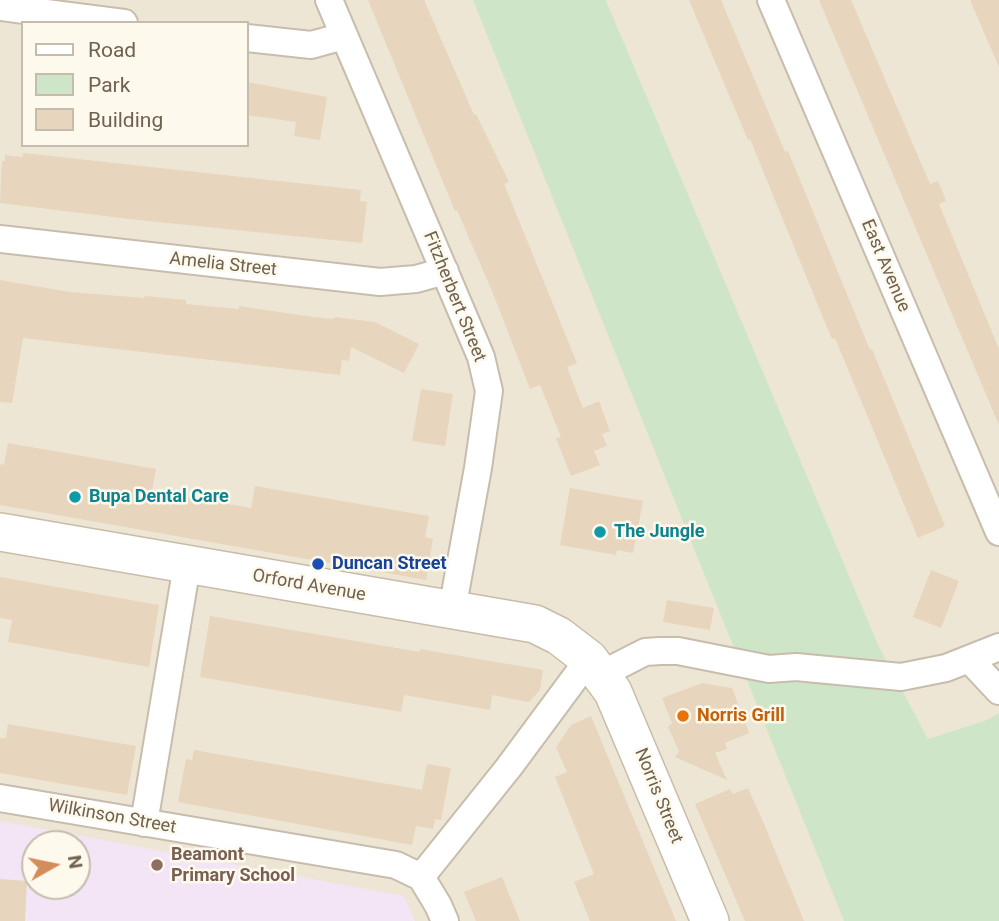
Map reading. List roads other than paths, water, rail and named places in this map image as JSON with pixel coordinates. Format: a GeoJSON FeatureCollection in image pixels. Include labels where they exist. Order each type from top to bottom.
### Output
{"type":"FeatureCollection","features":[{"type":"Feature","properties":{"kind":"street","name":"Fitzherbert Street"},"geometry":{"type":"LineString","coordinates":[[329,0],[481,357],[489,391],[452,610]]}},
{"type":"Feature","properties":{"kind":"street","name":"East Avenue"},"geometry":{"type":"LineString","coordinates":[[771,0],[999,532]]}},
{"type":"Feature","properties":{"kind":"street"},"geometry":{"type":"LineString","coordinates":[[0,7],[108,21]]}},
{"type":"Feature","properties":{"kind":"street"},"geometry":{"type":"LineString","coordinates":[[248,38],[310,45],[344,36]]}},
{"type":"Feature","properties":{"kind":"street","name":"Amelia Street"},"geometry":{"type":"LineString","coordinates":[[0,239],[380,282],[416,279],[445,271]]}},
{"type":"Feature","properties":{"kind":"street","name":"Orford Avenue"},"geometry":{"type":"LineString","coordinates":[[0,531],[536,624],[559,636],[595,667]]}},
{"type":"Feature","properties":{"kind":"street"},"geometry":{"type":"LineString","coordinates":[[144,823],[187,565]]}},
{"type":"Feature","properties":{"kind":"street"},"geometry":{"type":"LineString","coordinates":[[445,921],[421,877],[509,767],[595,667],[645,652],[678,651],[769,669],[796,667],[901,677],[924,674],[970,660],[999,647]]}},
{"type":"Feature","properties":{"kind":"street"},"geometry":{"type":"LineString","coordinates":[[970,660],[999,691]]}},
{"type":"Feature","properties":{"kind":"street","name":"Norris Street"},"geometry":{"type":"LineString","coordinates":[[595,667],[624,712],[710,921]]}},
{"type":"Feature","properties":{"kind":"street","name":"Wilkinson Street"},"geometry":{"type":"LineString","coordinates":[[0,798],[396,865],[421,877]]}},
{"type":"Feature","properties":{"kind":"place","name":"Bupa Dental Care"},"geometry":{"type":"Point","coordinates":[75,497]}},
{"type":"Feature","properties":{"kind":"place","name":"The Jungle"},"geometry":{"type":"Point","coordinates":[600,532]}},
{"type":"Feature","properties":{"kind":"place","name":"Duncan Street"},"geometry":{"type":"Point","coordinates":[318,564]}},
{"type":"Feature","properties":{"kind":"place","name":"Norris Grill"},"geometry":{"type":"Point","coordinates":[683,716]}},
{"type":"Feature","properties":{"kind":"place","name":"Beamont Primary School"},"geometry":{"type":"Point","coordinates":[157,865]}}]}
